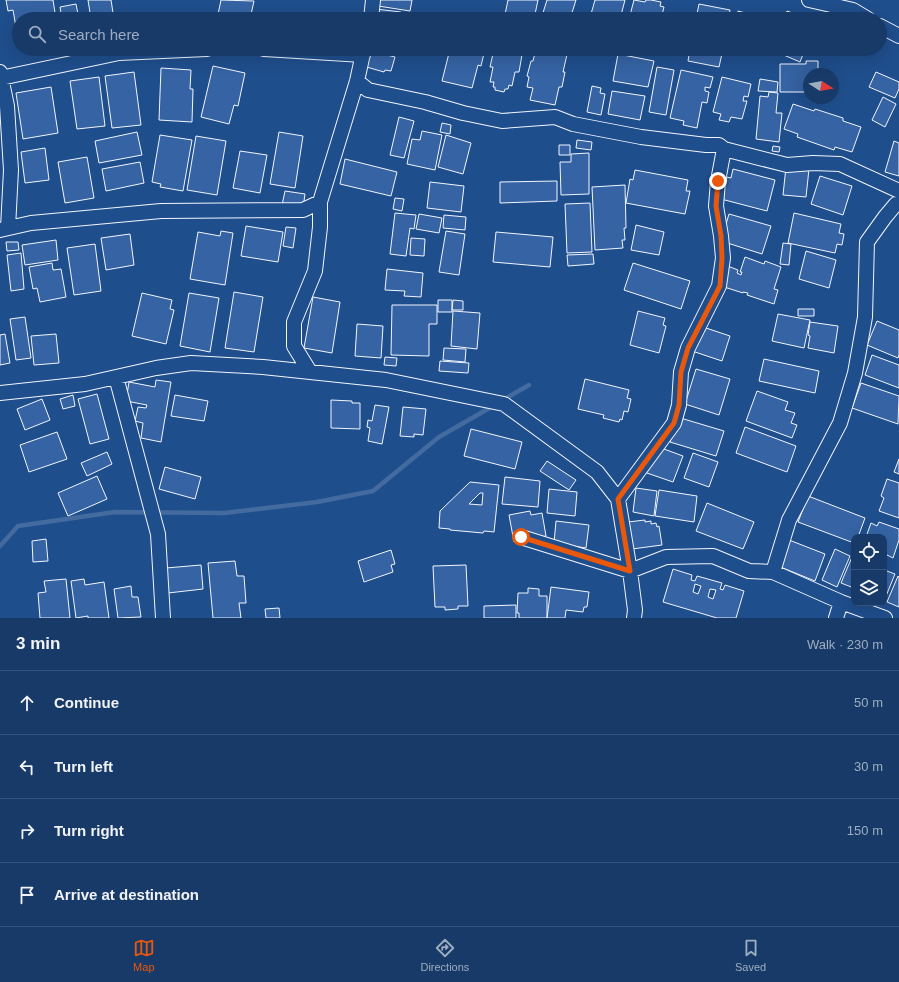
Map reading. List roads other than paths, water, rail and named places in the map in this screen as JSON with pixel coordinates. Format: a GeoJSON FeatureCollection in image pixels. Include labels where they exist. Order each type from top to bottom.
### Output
{"type":"FeatureCollection","features":[{"type":"Feature","properties":{"kind":"street"},"geometry":{"type":"LineString","coordinates":[[372,12],[373,0]]}},
{"type":"Feature","properties":{"kind":"street"},"geometry":{"type":"LineString","coordinates":[[809,0],[856,12]]}},
{"type":"Feature","properties":{"kind":"street"},"geometry":{"type":"LineString","coordinates":[[887,30],[899,36]]}},
{"type":"Feature","properties":{"kind":"street"},"geometry":{"type":"LineString","coordinates":[[103,56],[1,75],[7,106],[11,170],[4,229],[31,223],[161,211],[303,210],[320,202]]}},
{"type":"Feature","properties":{"kind":"street"},"geometry":{"type":"LineString","coordinates":[[310,372],[294,346],[294,322],[314,271],[320,227],[320,202],[357,81],[362,56]]}},
{"type":"Feature","properties":{"kind":"street"},"geometry":{"type":"LineString","coordinates":[[357,81],[368,90],[502,120],[555,117],[573,124],[641,137],[706,145],[719,145],[724,149],[787,165],[813,163],[840,164],[899,191]]}},
{"type":"Feature","properties":{"kind":"street"},"geometry":{"type":"LineString","coordinates":[[618,499],[674,423],[679,405],[681,372],[688,348],[720,286],[722,258],[721,236],[716,206],[718,181],[724,149]]}},
{"type":"Feature","properties":{"kind":"street"},"geometry":{"type":"LineString","coordinates":[[772,572],[789,520],[840,423],[855,373],[865,317],[867,242],[885,217],[896,204],[899,204]]}},
{"type":"Feature","properties":{"kind":"street"},"geometry":{"type":"LineString","coordinates":[[0,393],[85,384],[156,368],[191,363],[263,367],[386,380],[504,404],[597,472],[618,499],[630,571],[635,610],[634,618]]}},
{"type":"Feature","properties":{"kind":"street"},"geometry":{"type":"LineString","coordinates":[[116,377],[158,534],[163,618]]}},
{"type":"Feature","properties":{"kind":"street"},"geometry":{"type":"LineString","coordinates":[[521,537],[630,571],[666,557],[713,556],[749,571],[772,572],[841,602],[885,618]]}},
{"type":"Feature","properties":{"kind":"street"},"geometry":{"type":"LineString","coordinates":[[836,618],[841,602]]}},
{"type":"Feature","properties":{"kind":"waterway"},"geometry":{"type":"LineString","coordinates":[[503,400],[529,385]]}},
{"type":"Feature","properties":{"kind":"waterway"},"geometry":{"type":"LineString","coordinates":[[0,546],[18,526],[115,512],[224,513],[317,502],[373,491],[439,437],[493,406]]}}]}
